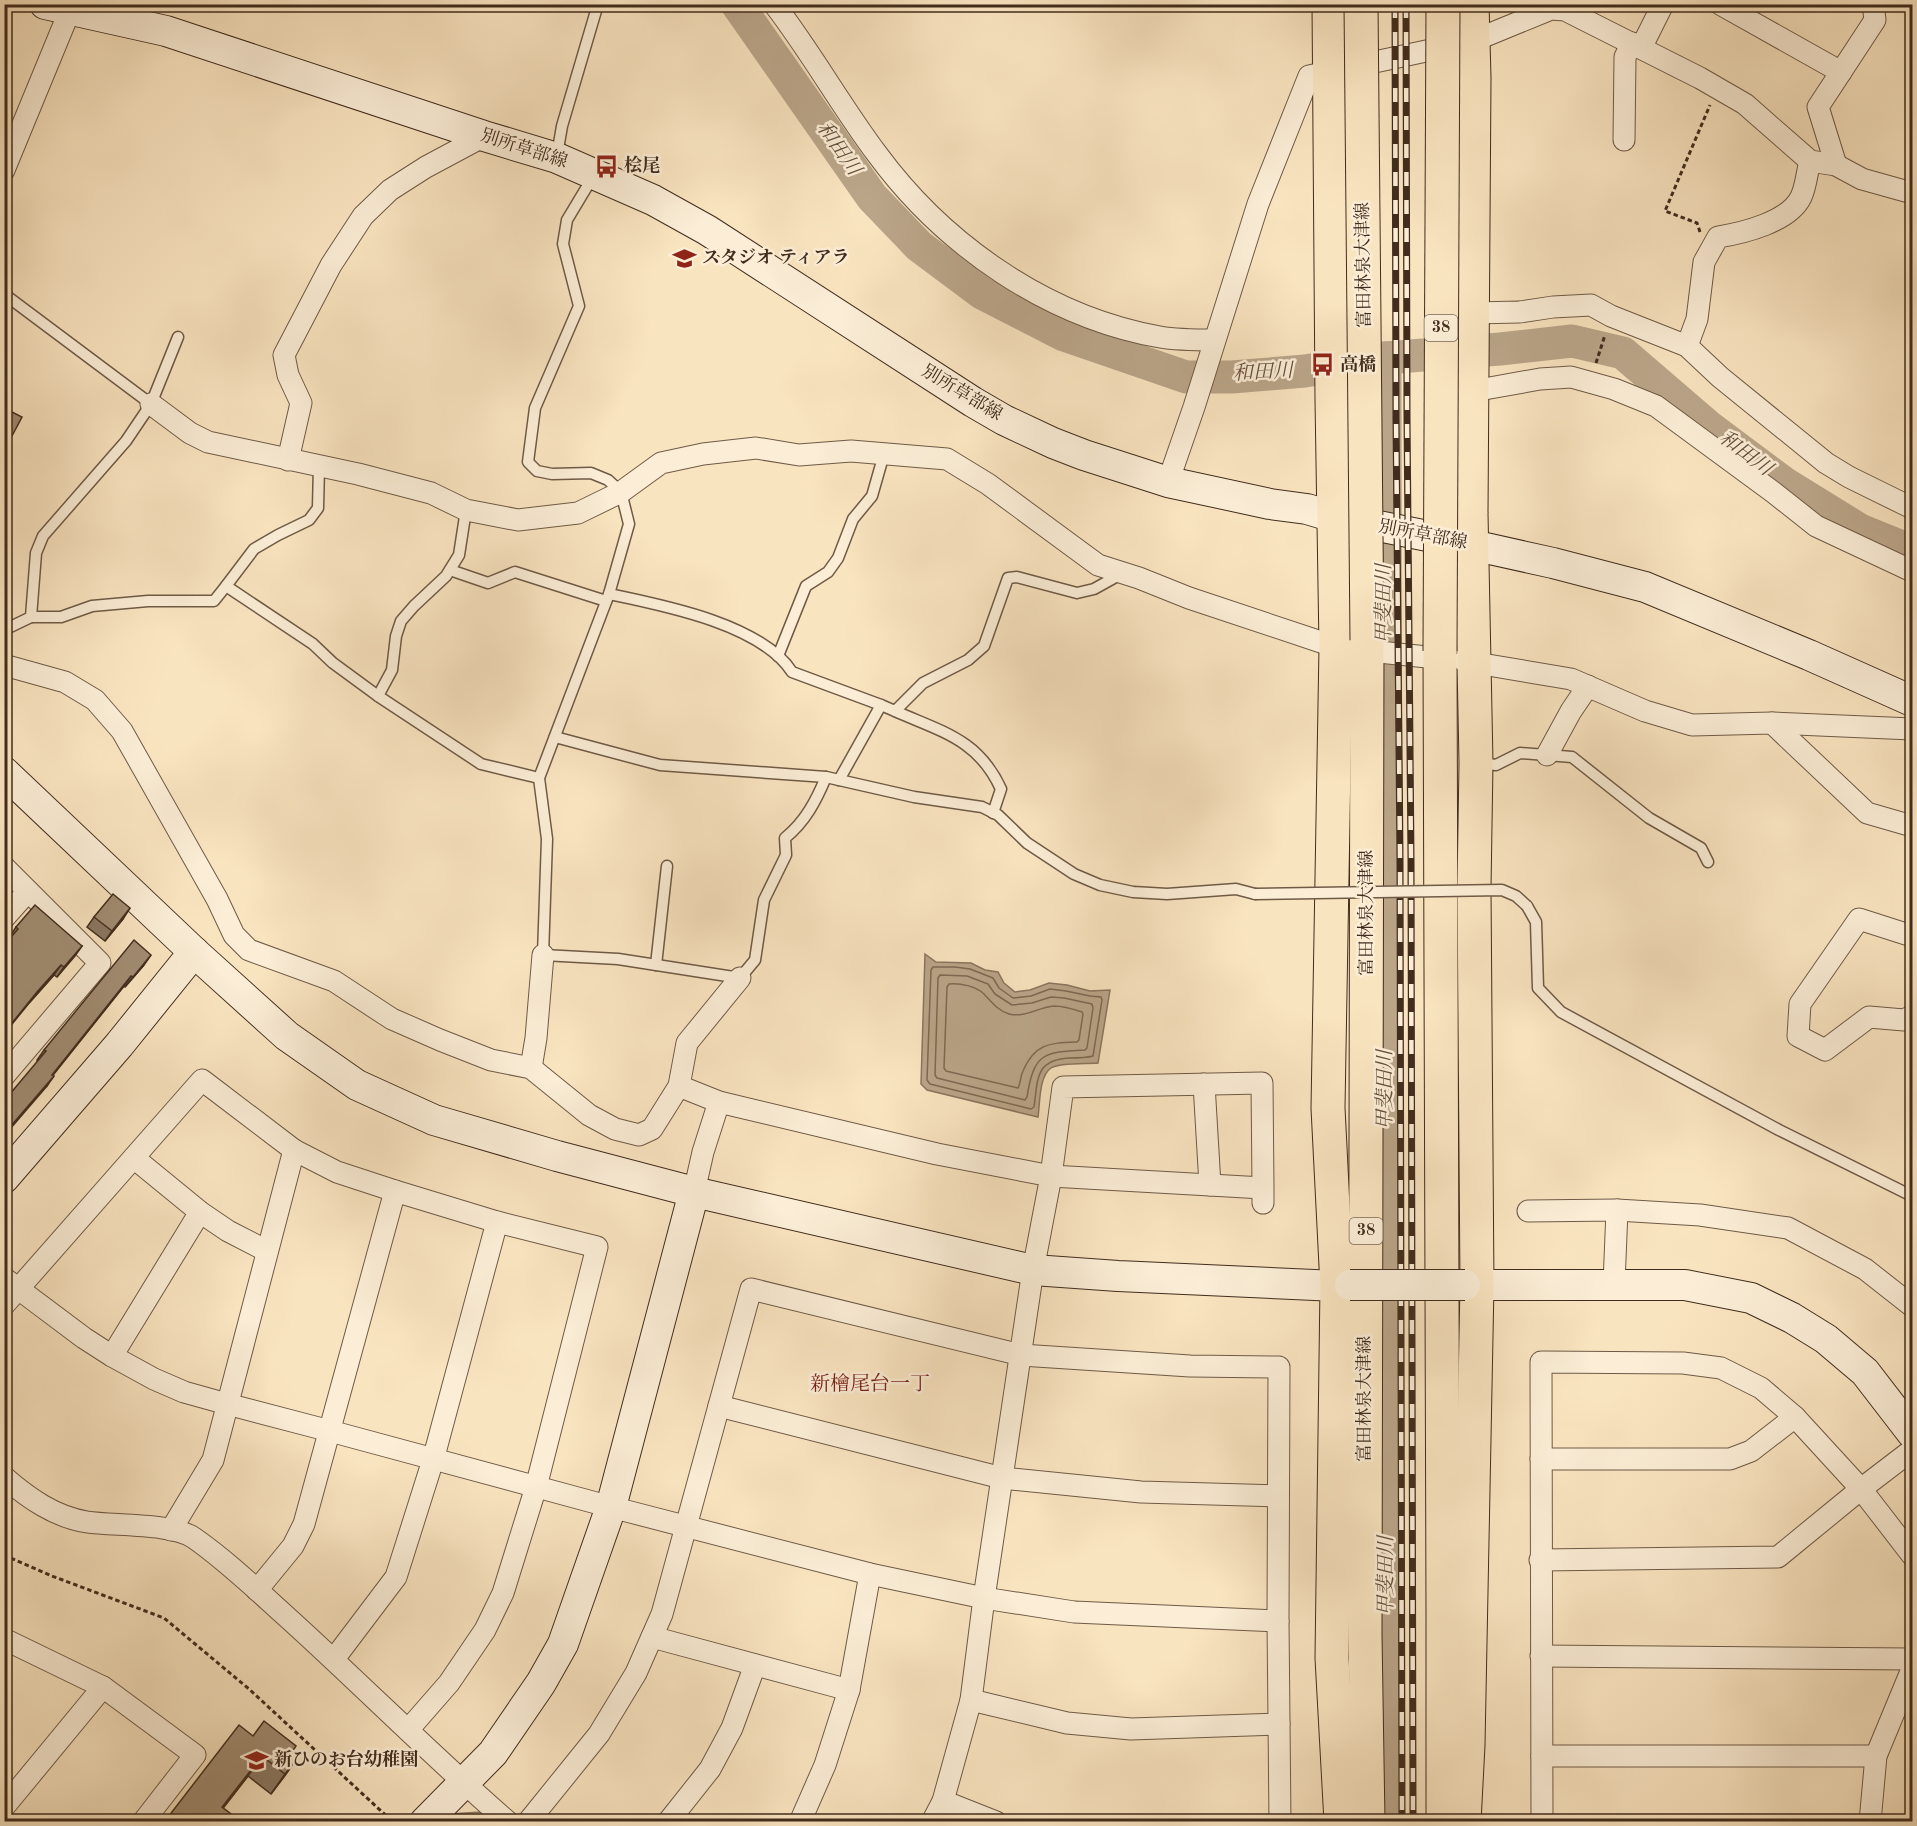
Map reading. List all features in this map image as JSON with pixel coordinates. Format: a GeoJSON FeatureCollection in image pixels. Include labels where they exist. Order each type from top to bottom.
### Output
{"type":"FeatureCollection","features":[{"type":"Feature","properties":{"kind":"main road"},"geometry":{"type":"LineString","coordinates":[[1329,4],[1333,545],[1359,647],[1328,1108],[1344,1285],[1332,1658],[1341,1821]]}},
{"type":"Feature","properties":{"kind":"main road","name":"富田林泉大津線"},"geometry":{"type":"LineString","coordinates":[[1361,4],[1359,647],[1368,1821]]}},
{"type":"Feature","properties":{"kind":"main road","name":"38"},"geometry":{"type":"LineString","coordinates":[[1443,4],[1449,657],[1443,1821]]}},
{"type":"Feature","properties":{"kind":"main road"},"geometry":{"type":"LineString","coordinates":[[1464,1821],[1468,1745],[1476,763],[1449,657],[1472,545],[1474,78],[1472,4]]}},
{"type":"Feature","properties":{"kind":"street"},"geometry":{"type":"LineString","coordinates":[[774,4],[876,154],[903,187],[975,253],[1016,282],[1064,307],[1120,328],[1162,338],[1213,343]]}},
{"type":"Feature","properties":{"kind":"street"},"geometry":{"type":"LineString","coordinates":[[1623,140],[1625,57],[1636,46],[1663,4]]}},
{"type":"Feature","properties":{"kind":"street"},"geometry":{"type":"LineString","coordinates":[[1720,4],[1841,72]]}},
{"type":"Feature","properties":{"kind":"street"},"geometry":{"type":"LineString","coordinates":[[1836,165],[1818,108],[1875,20],[1873,4]]}},
{"type":"Feature","properties":{"kind":"street","name":"別所草部線"},"geometry":{"type":"LineString","coordinates":[[61,7],[166,31],[557,158],[594,174],[653,200],[706,230],[1004,420],[1084,455],[1168,482],[1472,545],[1645,587],[1809,655],[1912,701]]}},
{"type":"Feature","properties":{"kind":"street"},"geometry":{"type":"LineString","coordinates":[[4,170],[61,7]]}},
{"type":"Feature","properties":{"kind":"street"},"geometry":{"type":"LineString","coordinates":[[1168,482],[1194,407],[1257,204],[1309,76],[1473,41],[1551,9],[1564,10],[1745,104],[1810,160],[1836,165],[1862,179],[1912,193]]}},
{"type":"Feature","properties":{"kind":"street"},"geometry":{"type":"LineString","coordinates":[[288,460],[302,403],[288,375],[284,355],[331,265],[363,216],[390,189],[484,136]]}},
{"type":"Feature","properties":{"kind":"street"},"geometry":{"type":"LineString","coordinates":[[1687,346],[1697,319],[1704,262],[1718,237],[1764,225],[1794,208],[1802,196],[1810,160]]}},
{"type":"Feature","properties":{"kind":"street"},"geometry":{"type":"LineString","coordinates":[[1473,316],[1591,305],[1611,316],[1687,346],[1720,377],[1826,463],[1912,508]]}},
{"type":"Feature","properties":{"kind":"street"},"geometry":{"type":"LineString","coordinates":[[1472,386],[1571,376],[1614,389],[1656,406],[1816,526],[1912,571]]}},
{"type":"Feature","properties":{"kind":"street"},"geometry":{"type":"LineString","coordinates":[[151,404],[190,433],[208,442],[358,474],[431,493],[466,510],[518,520],[578,513],[621,492],[661,463],[703,454],[756,448],[799,455],[851,451],[947,459],[988,484],[1098,565],[1189,598],[1359,647],[1449,657],[1571,679],[1645,711],[1692,725],[1772,723],[1912,729]]}},
{"type":"Feature","properties":{"kind":"street"},"geometry":{"type":"LineString","coordinates":[[4,666],[65,682],[94,700],[122,731],[217,899],[234,935],[249,950],[334,981],[392,1019],[440,1040],[491,1060],[531,1068],[589,1114],[615,1129],[639,1135],[652,1129],[679,1086],[687,1043],[740,978]]}},
{"type":"Feature","properties":{"kind":"street"},"geometry":{"type":"LineString","coordinates":[[1547,755],[1571,711],[1588,686]]}},
{"type":"Feature","properties":{"kind":"street"},"geometry":{"type":"LineString","coordinates":[[1772,723],[1868,813],[1912,826]]}},
{"type":"Feature","properties":{"kind":"street"},"geometry":{"type":"LineString","coordinates":[[4,772],[194,952],[287,1036],[357,1085],[434,1120],[557,1156],[694,1192],[1033,1269],[1118,1276],[1344,1285],[1685,1285],[1751,1298],[1792,1318],[1826,1339],[1865,1372],[1912,1432]]}},
{"type":"Feature","properties":{"kind":"street"},"geometry":{"type":"LineString","coordinates":[[4,867],[100,963],[4,1076]]}},
{"type":"Feature","properties":{"kind":"street"},"geometry":{"type":"LineString","coordinates":[[4,918],[28,891]]}},
{"type":"Feature","properties":{"kind":"street"},"geometry":{"type":"LineString","coordinates":[[1912,936],[1859,919],[1800,1004],[1798,1036],[1825,1050],[1869,1017],[1904,1020],[1912,1016]]}},
{"type":"Feature","properties":{"kind":"street"},"geometry":{"type":"LineString","coordinates":[[4,1178],[119,1045],[194,952]]}},
{"type":"Feature","properties":{"kind":"street"},"geometry":{"type":"LineString","coordinates":[[531,1068],[536,1038],[543,955]]}},
{"type":"Feature","properties":{"kind":"street"},"geometry":{"type":"LineString","coordinates":[[408,1730],[449,1683],[485,1630],[502,1593],[536,1488],[597,1247],[497,1222],[337,1172],[294,1150],[202,1080],[134,1158],[9,1291],[112,1356],[154,1379],[184,1392],[227,1404],[330,1431],[433,1460],[536,1488],[611,1508],[870,1574],[984,1598],[1074,1612],[1278,1621]]}},
{"type":"Feature","properties":{"kind":"street"},"geometry":{"type":"LineString","coordinates":[[679,1086],[719,1102],[937,1154],[1051,1176],[1210,1185],[1263,1195],[1262,1083],[1063,1087],[1051,1176],[1033,1269],[971,1700],[943,1801],[932,1821]]}},
{"type":"Feature","properties":{"kind":"street"},"geometry":{"type":"LineString","coordinates":[[1204,1084],[1210,1185]]}},
{"type":"Feature","properties":{"kind":"street"},"geometry":{"type":"LineString","coordinates":[[425,1821],[493,1753],[542,1683],[563,1644],[611,1508],[703,1152],[719,1102]]}},
{"type":"Feature","properties":{"kind":"street"},"geometry":{"type":"LineString","coordinates":[[171,1530],[213,1460],[294,1150]]}},
{"type":"Feature","properties":{"kind":"street"},"geometry":{"type":"LineString","coordinates":[[134,1158],[200,1212],[228,1231],[267,1251]]}},
{"type":"Feature","properties":{"kind":"street"},"geometry":{"type":"LineString","coordinates":[[257,1590],[293,1546],[304,1524],[395,1191]]}},
{"type":"Feature","properties":{"kind":"street"},"geometry":{"type":"LineString","coordinates":[[1528,1210],[1617,1210],[1700,1215],[1788,1227],[1865,1269],[1912,1306]]}},
{"type":"Feature","properties":{"kind":"street"},"geometry":{"type":"LineString","coordinates":[[1614,1284],[1617,1210]]}},
{"type":"Feature","properties":{"kind":"street"},"geometry":{"type":"LineString","coordinates":[[112,1356],[200,1212]]}},
{"type":"Feature","properties":{"kind":"street"},"geometry":{"type":"LineString","coordinates":[[334,1659],[396,1576],[433,1460],[497,1222]]}},
{"type":"Feature","properties":{"kind":"street"},"geometry":{"type":"LineString","coordinates":[[528,1821],[599,1734],[636,1673],[662,1614],[752,1288],[1021,1355],[1190,1366],[1279,1367],[1280,1821]]}},
{"type":"Feature","properties":{"kind":"street"},"geometry":{"type":"LineString","coordinates":[[1542,1821],[1541,1362],[1683,1363],[1721,1368],[1761,1388],[1795,1417],[1861,1489],[1912,1555]]}},
{"type":"Feature","properties":{"kind":"street"},"geometry":{"type":"LineString","coordinates":[[719,1406],[1002,1478],[1141,1492],[1278,1496]]}},
{"type":"Feature","properties":{"kind":"street"},"geometry":{"type":"LineString","coordinates":[[1541,1459],[1730,1459],[1751,1451],[1795,1417]]}},
{"type":"Feature","properties":{"kind":"street"},"geometry":{"type":"LineString","coordinates":[[1540,1560],[1778,1557],[1912,1450]]}},
{"type":"Feature","properties":{"kind":"street"},"geometry":{"type":"LineString","coordinates":[[4,1477],[23,1494],[50,1510],[85,1522],[171,1530],[192,1536],[334,1659],[463,1783],[508,1821]]}},
{"type":"Feature","properties":{"kind":"street"},"geometry":{"type":"LineString","coordinates":[[800,1821],[825,1765],[849,1689],[870,1574]]}},
{"type":"Feature","properties":{"kind":"street"},"geometry":{"type":"LineString","coordinates":[[652,1637],[849,1689]]}},
{"type":"Feature","properties":{"kind":"street"},"geometry":{"type":"LineString","coordinates":[[4,1639],[103,1687],[195,1755],[143,1821]]}},
{"type":"Feature","properties":{"kind":"street"},"geometry":{"type":"LineString","coordinates":[[1541,1656],[1912,1659]]}},
{"type":"Feature","properties":{"kind":"street"},"geometry":{"type":"LineString","coordinates":[[668,1821],[710,1768],[732,1728],[755,1665]]}},
{"type":"Feature","properties":{"kind":"street"},"geometry":{"type":"LineString","coordinates":[[1870,1821],[1876,1756],[1912,1669]]}},
{"type":"Feature","properties":{"kind":"street"},"geometry":{"type":"LineString","coordinates":[[4,1807],[103,1687]]}},
{"type":"Feature","properties":{"kind":"street"},"geometry":{"type":"LineString","coordinates":[[971,1700],[1067,1723],[1131,1729],[1279,1724]]}},
{"type":"Feature","properties":{"kind":"street"},"geometry":{"type":"LineString","coordinates":[[1542,1756],[1876,1756]]}},
{"type":"Feature","properties":{"kind":"street"},"geometry":{"type":"LineString","coordinates":[[943,1801],[996,1821]]}},
{"type":"Feature","properties":{"kind":"lane"},"geometry":{"type":"LineString","coordinates":[[557,158],[562,126],[598,4]]}},
{"type":"Feature","properties":{"kind":"lane"},"geometry":{"type":"LineString","coordinates":[[594,174],[567,220],[563,244],[579,306],[535,408],[528,462],[537,471],[552,474],[591,473],[608,480],[621,492],[629,524],[607,597],[539,777],[547,839],[543,955],[618,960],[740,978],[755,960],[764,900],[786,855],[785,838],[797,828],[816,801],[826,777]]}},
{"type":"Feature","properties":{"kind":"lane"},"geometry":{"type":"LineString","coordinates":[[4,294],[151,404]]}},
{"type":"Feature","properties":{"kind":"lane"},"geometry":{"type":"LineString","coordinates":[[31,617],[36,553],[43,536],[126,441],[151,404],[178,337]]}},
{"type":"Feature","properties":{"kind":"lane"},"geometry":{"type":"LineString","coordinates":[[778,656],[806,586],[828,572],[833,566],[853,519],[872,496],[884,454]]}},
{"type":"Feature","properties":{"kind":"lane"},"geometry":{"type":"LineString","coordinates":[[4,630],[31,617],[61,617],[92,606],[148,601],[214,600],[255,549],[309,520],[318,508],[319,466]]}},
{"type":"Feature","properties":{"kind":"lane"},"geometry":{"type":"LineString","coordinates":[[378,696],[392,670],[396,636],[402,621],[414,606],[446,576],[459,555],[466,510]]}},
{"type":"Feature","properties":{"kind":"lane"},"geometry":{"type":"LineString","coordinates":[[450,570],[488,583],[515,572],[607,597],[664,605],[713,620],[763,643],[786,663],[792,672],[881,705],[958,739],[976,752],[993,771],[1001,789],[993,813]]}},
{"type":"Feature","properties":{"kind":"lane"},"geometry":{"type":"LineString","coordinates":[[895,711],[923,684],[968,660],[984,646],[1008,578],[1017,577],[1077,593],[1094,590],[1122,573]]}},
{"type":"Feature","properties":{"kind":"lane"},"geometry":{"type":"LineString","coordinates":[[226,586],[313,644],[333,663],[378,696],[481,764],[539,777]]}},
{"type":"Feature","properties":{"kind":"lane"},"geometry":{"type":"LineString","coordinates":[[839,780],[881,705]]}},
{"type":"Feature","properties":{"kind":"lane"},"geometry":{"type":"LineString","coordinates":[[555,737],[660,765],[826,777],[914,796],[982,807],[993,813],[1028,843],[1074,874],[1100,885],[1133,892],[1167,894],[1236,889],[1254,894],[1502,890],[1516,896],[1527,906],[1536,922],[1538,988],[1561,1012],[1779,1130],[1912,1196]]}},
{"type":"Feature","properties":{"kind":"lane"},"geometry":{"type":"LineString","coordinates":[[1476,763],[1496,765],[1520,753],[1572,757],[1649,818],[1701,848],[1708,862]]}},
{"type":"Feature","properties":{"kind":"lane"},"geometry":{"type":"LineString","coordinates":[[656,965],[667,866]]}},
{"type":"Feature","properties":{"kind":"path"},"geometry":{"type":"LineString","coordinates":[[1717,88],[1665,211],[1697,223],[1700,233],[1718,237]]}},
{"type":"Feature","properties":{"kind":"path"},"geometry":{"type":"LineString","coordinates":[[1596,363],[1605,332]]}},
{"type":"Feature","properties":{"kind":"path"},"geometry":{"type":"LineString","coordinates":[[4,1555],[52,1576],[164,1618],[249,1689],[393,1821]]}},
{"type":"Feature","properties":{"kind":"shaded area"},"geometry":{"type":"Polygon","coordinates":[[[481,1812],[492,1822],[442,1822],[450,1814],[481,1812]]]}},
{"type":"Feature","properties":{"kind":"water"},"geometry":{"type":"Polygon","coordinates":[[[925,954],[936,962],[971,963],[985,970],[998,972],[1004,983],[1015,992],[1030,990],[1049,983],[1090,991],[1110,990],[1098,1063],[1067,1064],[1051,1068],[1042,1083],[1038,1117],[927,1090],[921,1084],[925,954]]]}},
{"type":"Feature","properties":{"kind":"building"},"geometry":{"type":"Polygon","coordinates":[[[4,408],[22,417],[4,451],[4,408]]]}},
{"type":"Feature","properties":{"kind":"building"},"geometry":{"type":"Polygon","coordinates":[[[4,871],[9,875],[4,881],[4,871]]]}},
{"type":"Feature","properties":{"kind":"building"},"geometry":{"type":"Polygon","coordinates":[[[113,894],[130,908],[112,931],[94,917],[113,894]]]}},
{"type":"Feature","properties":{"kind":"building"},"geometry":{"type":"Polygon","coordinates":[[[35,905],[82,946],[64,967],[61,965],[4,1033],[4,945],[35,905]]]}},
{"type":"Feature","properties":{"kind":"building"},"geometry":{"type":"Polygon","coordinates":[[[134,940],[151,955],[133,977],[131,976],[52,1075],[54,1076],[4,1134],[4,1101],[134,940]]]}},
{"type":"Feature","properties":{"kind":"building"},"geometry":{"type":"Polygon","coordinates":[[[264,1721],[296,1746],[292,1752],[298,1757],[285,1774],[262,1756],[222,1807],[231,1814],[232,1821],[165,1821],[239,1725],[253,1736],[264,1721]]]}},
{"type":"Feature","properties":{"kind":"waterway","name":"和田川"},"geometry":{"type":"LineString","coordinates":[[737,4],[872,197],[919,246],[982,293],[1064,335],[1186,377],[1232,377],[1305,371],[1385,358],[1572,341],[1623,353],[1709,427],[1784,483],[1860,530],[1912,551]]}},
{"type":"Feature","properties":{"kind":"waterway","name":"甲斐田川"},"geometry":{"type":"LineString","coordinates":[[1385,358],[1387,1822]]}},
{"type":"Feature","properties":{"kind":"railway"},"geometry":{"type":"LineString","coordinates":[[1395,4],[1402,1822]]}},
{"type":"Feature","properties":{"kind":"railway"},"geometry":{"type":"LineString","coordinates":[[1406,4],[1413,1822]]}},
{"type":"Feature","properties":{"kind":"place","name":"桧尾"},"geometry":{"type":"Point","coordinates":[606,166]}},
{"type":"Feature","properties":{"kind":"place","name":"スタジオ ティアラ"},"geometry":{"type":"Point","coordinates":[684,258]}},
{"type":"Feature","properties":{"kind":"place","name":"高橋"},"geometry":{"type":"Point","coordinates":[1322,365]}},
{"type":"Feature","properties":{"kind":"place","name":"新ひのお台幼稚園"},"geometry":{"type":"Point","coordinates":[256,1760]}},
{"type":"Feature","properties":{"kind":"district","name":"新檜尾台一丁"},"geometry":{"type":"Point","coordinates":[870,1385]}}]}
